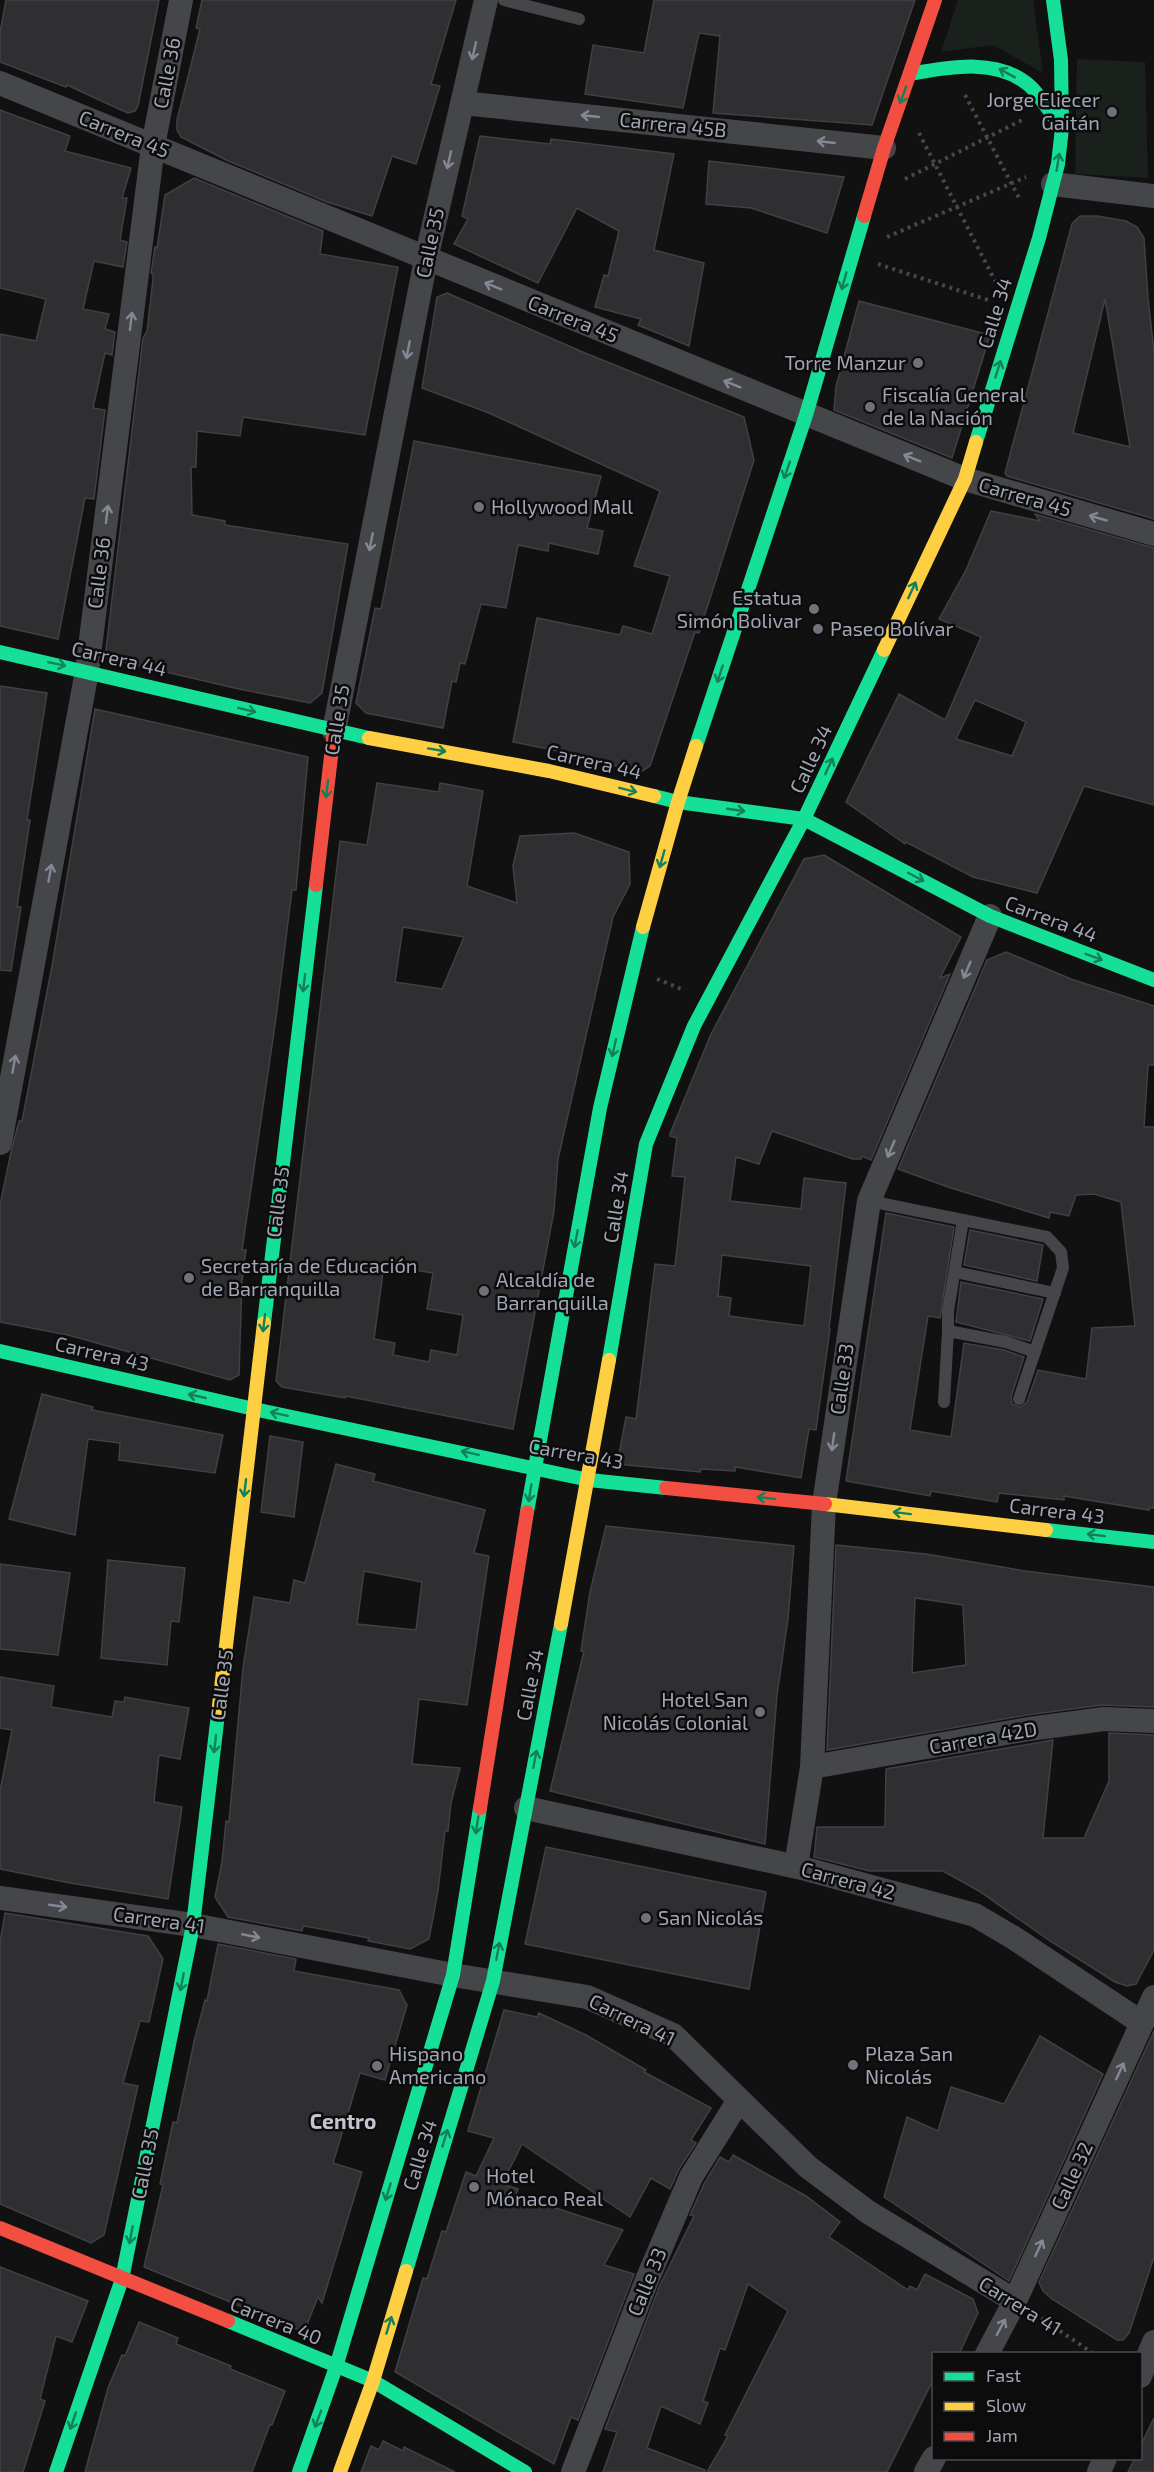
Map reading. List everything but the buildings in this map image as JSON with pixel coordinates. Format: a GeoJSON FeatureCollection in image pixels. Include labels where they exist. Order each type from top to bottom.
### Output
{"type":"FeatureCollection","features":[{"type":"Feature","properties":{"kind":"street","name":"Calle 36"},"geometry":{"type":"LineString","coordinates":[[0,1143],[87,671],[153,146],[181,0]]}},
{"type":"Feature","properties":{"kind":"street","name":"Calle 35"},"geometry":{"type":"LineString","coordinates":[[56,2472],[122,2279],[194,1925],[334,731],[426,259],[486,0]]}},
{"type":"Feature","properties":{"kind":"street","name":"Calle 34"},"geometry":{"type":"LineString","coordinates":[[299,2472],[336,2367],[453,1975],[534,1467],[600,1108],[632,968],[678,802],[806,415],[884,148],[935,0]]}},
{"type":"Feature","properties":{"kind":"street","name":"Calle 34"},"geometry":{"type":"LineString","coordinates":[[340,2472],[373,2381],[493,1981],[589,1480],[646,1144],[694,1026],[804,819],[964,479],[1011,312],[1039,238],[1056,174],[1062,129],[1061,60],[1053,0]]}},
{"type":"Feature","properties":{"kind":"street"},"geometry":{"type":"LineString","coordinates":[[910,74],[952,67],[997,68],[1028,85],[1062,129]]}},
{"type":"Feature","properties":{"kind":"street","name":"Carrera 45"},"geometry":{"type":"LineString","coordinates":[[0,83],[964,479],[1154,534]]}},
{"type":"Feature","properties":{"kind":"street","name":"Carrera 45B"},"geometry":{"type":"LineString","coordinates":[[463,103],[884,148]]}},
{"type":"Feature","properties":{"kind":"street"},"geometry":{"type":"LineString","coordinates":[[1056,174],[1154,196]]}},
{"type":"Feature","properties":{"kind":"street","name":"Carrera 44"},"geometry":{"type":"LineString","coordinates":[[0,652],[334,731],[549,771],[678,802],[804,819],[990,916],[1154,980]]}},
{"type":"Feature","properties":{"kind":"street","name":"Calle 33"},"geometry":{"type":"LineString","coordinates":[[796,1866],[812,1767],[824,1504],[869,1201],[990,916]]}},
{"type":"Feature","properties":{"kind":"street","name":"Carrera 43"},"geometry":{"type":"LineString","coordinates":[[0,1351],[254,1409],[589,1480],[1154,1542]]}},
{"type":"Feature","properties":{"kind":"street","name":"Carrera 42D"},"geometry":{"type":"LineString","coordinates":[[812,1767],[1050,1726],[1104,1719],[1154,1721]]}},
{"type":"Feature","properties":{"kind":"street","name":"Carrera 42"},"geometry":{"type":"LineString","coordinates":[[526,1808],[796,1866],[975,1915],[1014,1938],[1142,2023]]}},
{"type":"Feature","properties":{"kind":"street","name":"Carrera 41"},"geometry":{"type":"LineString","coordinates":[[0,1898],[194,1925],[453,1975],[587,1996],[673,2035],[808,2167],[868,2212],[1015,2301]]}},
{"type":"Feature","properties":{"kind":"street","name":"Calle 32"},"geometry":{"type":"LineString","coordinates":[[988,2352],[1015,2301],[1154,1997]]}},
{"type":"Feature","properties":{"kind":"street","name":"Calle 33"},"geometry":{"type":"LineString","coordinates":[[573,2472],[647,2280],[691,2177],[739,2100]]}},
{"type":"Feature","properties":{"kind":"street","name":"Carrera 40"},"geometry":{"type":"LineString","coordinates":[[0,2228],[373,2381],[525,2472]]}},
{"type":"Feature","properties":{"kind":"street"},"geometry":{"type":"LineString","coordinates":[[1142,2371],[1154,2342]]}},
{"type":"Feature","properties":{"kind":"lane"},"geometry":{"type":"LineString","coordinates":[[504,0],[579,19]]}},
{"type":"Feature","properties":{"kind":"lane"},"geometry":{"type":"LineString","coordinates":[[869,1201],[1047,1237],[1061,1252],[1063,1268],[1019,1399]]}},
{"type":"Feature","properties":{"kind":"lane"},"geometry":{"type":"LineString","coordinates":[[944,1402],[948,1331],[963,1220]]}},
{"type":"Feature","properties":{"kind":"lane"},"geometry":{"type":"LineString","coordinates":[[955,1272],[1055,1293]]}},
{"type":"Feature","properties":{"kind":"lane"},"geometry":{"type":"LineString","coordinates":[[948,1331],[1006,1342],[1035,1352]]}},
{"type":"Feature","properties":{"kind":"path"},"geometry":{"type":"LineString","coordinates":[[952,67],[1039,238]]}},
{"type":"Feature","properties":{"kind":"path"},"geometry":{"type":"LineString","coordinates":[[901,101],[1011,312]]}},
{"type":"Feature","properties":{"kind":"path"},"geometry":{"type":"LineString","coordinates":[[904,180],[1035,113],[1042,102]]}},
{"type":"Feature","properties":{"kind":"path"},"geometry":{"type":"LineString","coordinates":[[852,255],[1011,184],[1056,174]]}},
{"type":"Feature","properties":{"kind":"path"},"geometry":{"type":"LineString","coordinates":[[852,255],[1011,312]]}},
{"type":"Feature","properties":{"kind":"path"},"geometry":{"type":"LineString","coordinates":[[632,968],[707,1000]]}},
{"type":"Feature","properties":{"kind":"path","name":"Carrera 41"},"geometry":{"type":"LineString","coordinates":[[1015,2301],[1092,2352]]}},
{"type":"Feature","properties":{"kind":"shaded area"},"geometry":{"type":"Polygon","coordinates":[[[958,0],[1033,0],[1043,73],[993,45],[941,52],[958,0]]]}},
{"type":"Feature","properties":{"kind":"shaded area"},"geometry":{"type":"Polygon","coordinates":[[[1077,59],[1145,62],[1148,178],[1075,174],[1077,59]]]}},
{"type":"Feature","properties":{"kind":"traffic: fast"},"geometry":{"type":"LineString","coordinates":[[976,442],[1039,238],[1058,164],[1062,128],[1061,60],[1053,0]]}},
{"type":"Feature","properties":{"kind":"traffic: fast"},"geometry":{"type":"LineString","coordinates":[[910,74],[957,67],[1004,71],[1031,87],[1062,128]]}},
{"type":"Feature","properties":{"kind":"traffic: fast"},"geometry":{"type":"LineString","coordinates":[[696,746],[806,415],[864,216]]}},
{"type":"Feature","properties":{"kind":"traffic: fast"},"geometry":{"type":"LineString","coordinates":[[609,1360],[646,1144],[694,1026],[804,819],[884,650]]}},
{"type":"Feature","properties":{"kind":"traffic: fast"},"geometry":{"type":"LineString","coordinates":[[0,652],[369,738]]}},
{"type":"Feature","properties":{"kind":"traffic: fast"},"geometry":{"type":"LineString","coordinates":[[654,796],[678,802],[804,819],[990,916],[1154,980]]}},
{"type":"Feature","properties":{"kind":"traffic: fast"},"geometry":{"type":"LineString","coordinates":[[264,1323],[316,885]]}},
{"type":"Feature","properties":{"kind":"traffic: fast"},"geometry":{"type":"LineString","coordinates":[[527,1512],[600,1108],[643,927]]}},
{"type":"Feature","properties":{"kind":"traffic: fast"},"geometry":{"type":"LineString","coordinates":[[0,1351],[254,1409],[589,1480],[666,1488]]}},
{"type":"Feature","properties":{"kind":"traffic: fast"},"geometry":{"type":"LineString","coordinates":[[1046,1530],[1154,1542]]}},
{"type":"Feature","properties":{"kind":"traffic: fast"},"geometry":{"type":"LineString","coordinates":[[406,2271],[493,1981],[561,1624]]}},
{"type":"Feature","properties":{"kind":"traffic: fast"},"geometry":{"type":"LineString","coordinates":[[56,2472],[122,2279],[193,1925],[218,1714]]}},
{"type":"Feature","properties":{"kind":"traffic: fast"},"geometry":{"type":"LineString","coordinates":[[299,2472],[336,2367],[453,1975],[480,1808]]}},
{"type":"Feature","properties":{"kind":"traffic: fast"},"geometry":{"type":"LineString","coordinates":[[228,2321],[373,2381],[525,2472]]}},
{"type":"Feature","properties":{"kind":"traffic: slow"},"geometry":{"type":"LineString","coordinates":[[884,650],[965,479],[976,442]]}},
{"type":"Feature","properties":{"kind":"traffic: slow"},"geometry":{"type":"LineString","coordinates":[[369,738],[549,771],[654,796]]}},
{"type":"Feature","properties":{"kind":"traffic: slow"},"geometry":{"type":"LineString","coordinates":[[643,927],[696,746]]}},
{"type":"Feature","properties":{"kind":"traffic: slow"},"geometry":{"type":"LineString","coordinates":[[218,1714],[264,1323]]}},
{"type":"Feature","properties":{"kind":"traffic: slow"},"geometry":{"type":"LineString","coordinates":[[561,1624],[609,1360]]}},
{"type":"Feature","properties":{"kind":"traffic: slow"},"geometry":{"type":"LineString","coordinates":[[825,1504],[1046,1530]]}},
{"type":"Feature","properties":{"kind":"traffic: slow"},"geometry":{"type":"LineString","coordinates":[[340,2472],[373,2381],[406,2271]]}},
{"type":"Feature","properties":{"kind":"traffic: jam"},"geometry":{"type":"LineString","coordinates":[[864,216],[884,148],[935,0]]}},
{"type":"Feature","properties":{"kind":"traffic: jam"},"geometry":{"type":"LineString","coordinates":[[316,885],[334,731]]}},
{"type":"Feature","properties":{"kind":"traffic: jam"},"geometry":{"type":"LineString","coordinates":[[666,1488],[825,1504]]}},
{"type":"Feature","properties":{"kind":"traffic: jam"},"geometry":{"type":"LineString","coordinates":[[480,1808],[527,1512]]}},
{"type":"Feature","properties":{"kind":"traffic: jam"},"geometry":{"type":"LineString","coordinates":[[0,2228],[228,2321]]}},
{"type":"Feature","properties":{"kind":"place","name":"Jorge Eliecer Gaitán"},"geometry":{"type":"Point","coordinates":[1112,112]}},
{"type":"Feature","properties":{"kind":"place","name":"Torre Manzur"},"geometry":{"type":"Point","coordinates":[918,363]}},
{"type":"Feature","properties":{"kind":"place","name":"Fiscalía General de la Nación"},"geometry":{"type":"Point","coordinates":[870,407]}},
{"type":"Feature","properties":{"kind":"place","name":"Hollywood Mall"},"geometry":{"type":"Point","coordinates":[479,507]}},
{"type":"Feature","properties":{"kind":"place","name":"Estatua Simón Bolivar"},"geometry":{"type":"Point","coordinates":[814,609]}},
{"type":"Feature","properties":{"kind":"place","name":"Paseo Bolívar"},"geometry":{"type":"Point","coordinates":[818,629]}},
{"type":"Feature","properties":{"kind":"place","name":"Secretaría de Educación de Barranquilla"},"geometry":{"type":"Point","coordinates":[189,1278]}},
{"type":"Feature","properties":{"kind":"place","name":"Alcaldía de Barranquilla"},"geometry":{"type":"Point","coordinates":[484,1291]}},
{"type":"Feature","properties":{"kind":"place","name":"Hotel San Nicolás Colonial"},"geometry":{"type":"Point","coordinates":[760,1712]}},
{"type":"Feature","properties":{"kind":"place","name":"San Nicolás"},"geometry":{"type":"Point","coordinates":[646,1918]}},
{"type":"Feature","properties":{"kind":"place","name":"Plaza San Nicolás"},"geometry":{"type":"Point","coordinates":[853,2065]}},
{"type":"Feature","properties":{"kind":"place","name":"Hispano Americano"},"geometry":{"type":"Point","coordinates":[377,2066]}},
{"type":"Feature","properties":{"kind":"place","name":"Hotel Mónaco Real"},"geometry":{"type":"Point","coordinates":[474,2187]}},
{"type":"Feature","properties":{"kind":"district","name":"Centro"},"geometry":{"type":"Point","coordinates":[343,2122]}}]}
